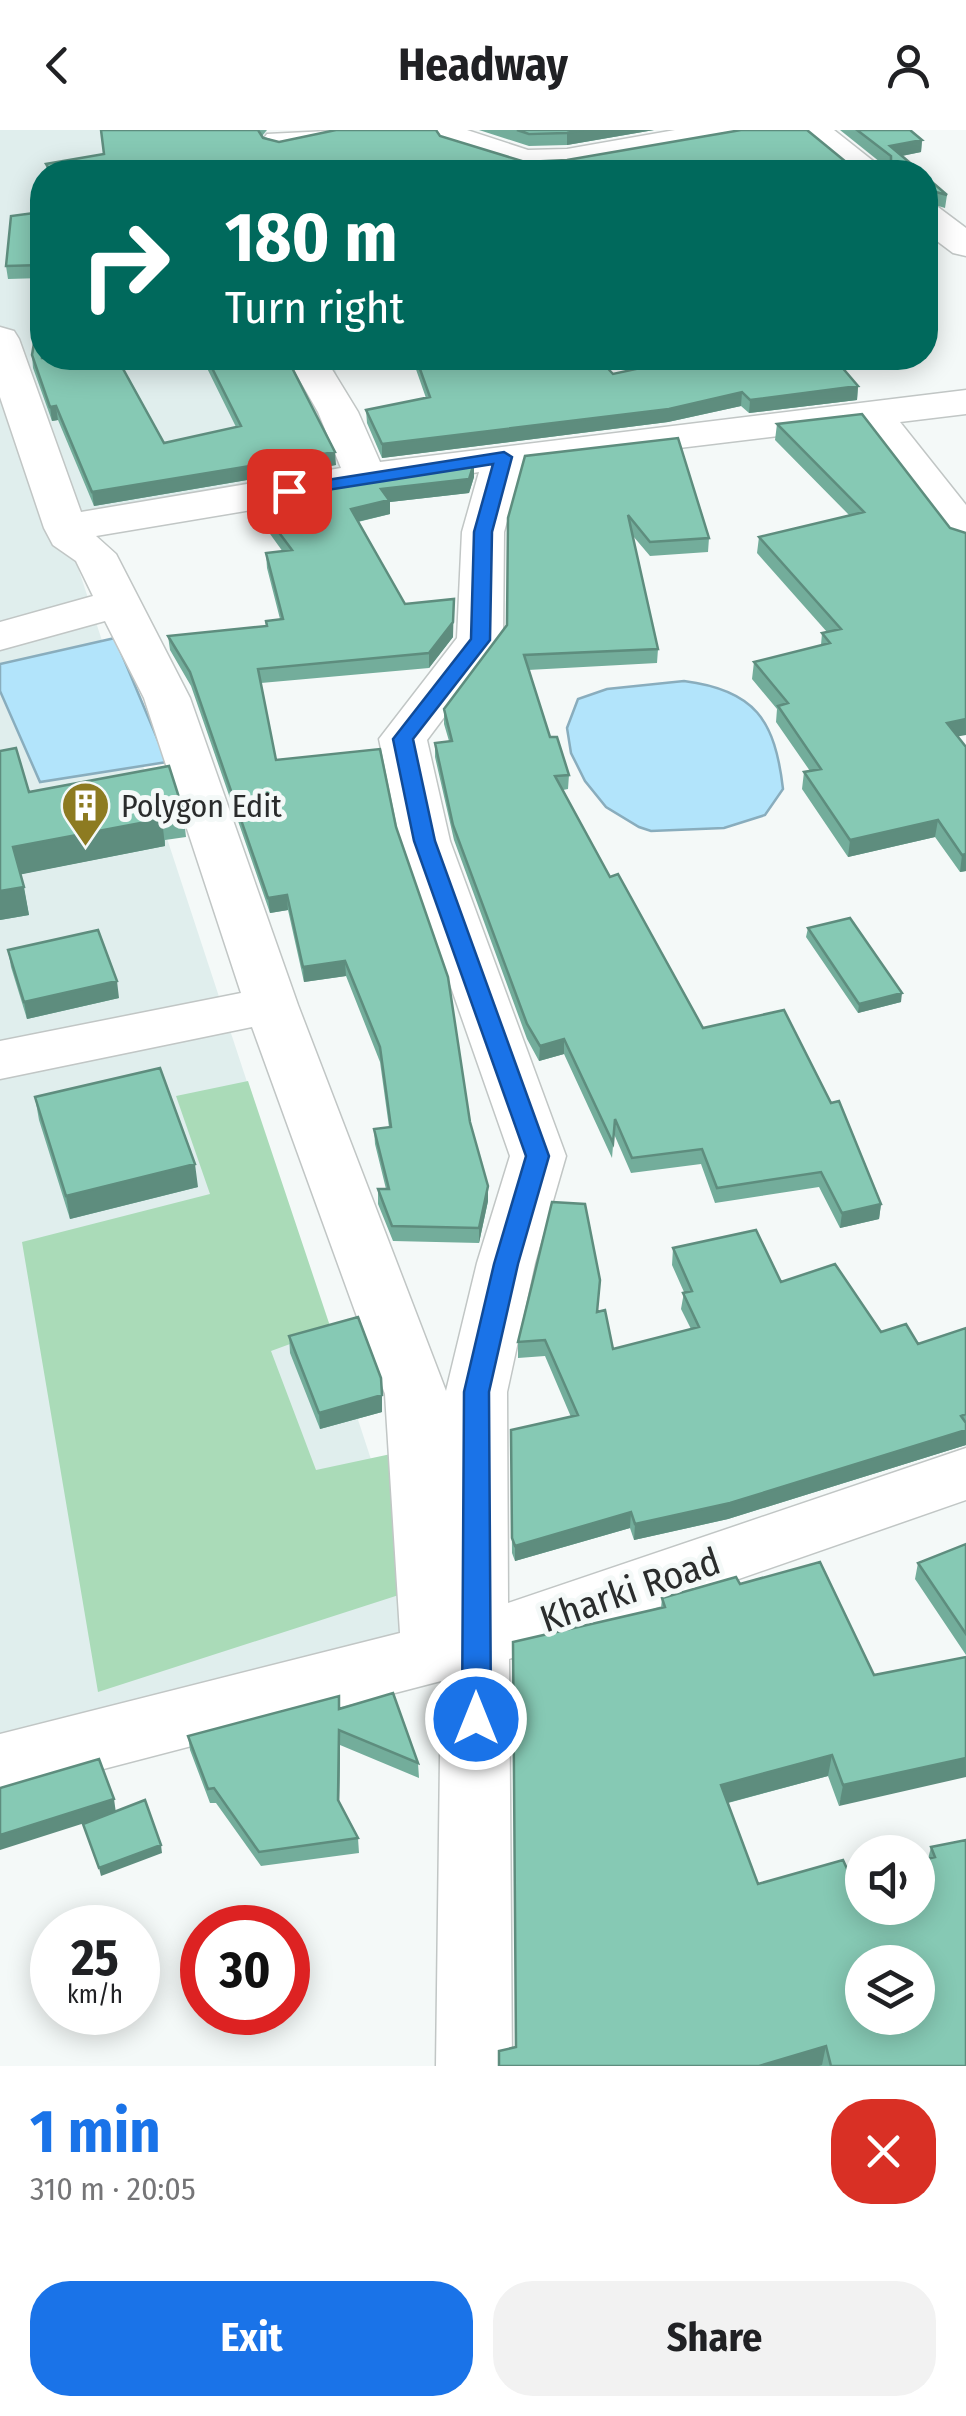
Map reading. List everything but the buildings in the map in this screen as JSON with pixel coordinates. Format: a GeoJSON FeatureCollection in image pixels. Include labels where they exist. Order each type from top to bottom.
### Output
{"type":"FeatureCollection","features":[{"type":"Feature","properties":{"kind":"street"},"geometry":{"type":"LineString","coordinates":[[278,148],[332,130]]}},
{"type":"Feature","properties":{"kind":"street"},"geometry":{"type":"LineString","coordinates":[[450,130],[453,138],[518,142],[526,160],[567,159],[735,130]]}},
{"type":"Feature","properties":{"kind":"street"},"geometry":{"type":"LineString","coordinates":[[812,130],[853,160]]}},
{"type":"Feature","properties":{"kind":"street"},"geometry":{"type":"LineString","coordinates":[[938,224],[966,246]]}},
{"type":"Feature","properties":{"kind":"street"},"geometry":{"type":"LineString","coordinates":[[0,339],[68,536],[94,554],[168,698],[271,1005],[416,1394],[456,1648],[474,2066]]}},
{"type":"Feature","properties":{"kind":"street"},"geometry":{"type":"LineString","coordinates":[[313,370],[338,412],[366,477]]}},
{"type":"Feature","properties":{"kind":"street"},"geometry":{"type":"LineString","coordinates":[[65,528],[504,457],[966,402]]}},
{"type":"Feature","properties":{"kind":"street"},"geometry":{"type":"LineString","coordinates":[[874,415],[966,533]]}},
{"type":"Feature","properties":{"kind":"street"},"geometry":{"type":"LineString","coordinates":[[456,1648],[476,1392],[506,1264],[538,1156],[424,841],[403,739],[480,640],[483,532],[504,457]]}},
{"type":"Feature","properties":{"kind":"street"},"geometry":{"type":"LineString","coordinates":[[0,636],[120,604]]}},
{"type":"Feature","properties":{"kind":"street"},"geometry":{"type":"LineString","coordinates":[[0,1060],[271,1005]]}},
{"type":"Feature","properties":{"kind":"street","name":"Kharki Road"},"geometry":{"type":"LineString","coordinates":[[0,1765],[456,1648],[966,1474]]}},
{"type":"Feature","properties":{"kind":"shaded area"},"geometry":{"type":"Polygon","coordinates":[[[0,130],[266,130],[275,160],[30,160],[30,370],[335,370],[366,477],[65,528],[435,1654],[0,1762],[0,130]]]}},
{"type":"Feature","properties":{"kind":"green space"},"geometry":{"type":"Polygon","coordinates":[[[248,1081],[331,1329],[271,1351],[316,1470],[405,1451],[405,1593],[98,1692],[22,1242],[210,1194],[176,1096],[248,1081]]]}},
{"type":"Feature","properties":{"kind":"water"},"geometry":{"type":"Polygon","coordinates":[[[115,638],[167,762],[40,782],[0,691],[0,664],[115,638]]]}},
{"type":"Feature","properties":{"kind":"water"},"geometry":{"type":"Polygon","coordinates":[[[684,681],[728,692],[757,712],[767,727],[783,789],[765,815],[724,828],[651,831],[606,807],[585,781],[571,753],[567,728],[578,699],[607,689],[684,681]]]}},
{"type":"Feature","properties":{"kind":"place","name":"Polygon Edit"},"geometry":{"type":"Point","coordinates":[86,848]}},
{"type":"Feature","properties":{"kind":"route"},"geometry":{"type":"LineString","coordinates":[[289,491],[504,457],[483,532],[480,640],[403,739],[424,841],[538,1156],[506,1264],[476,1392],[476,1719]]}}]}
